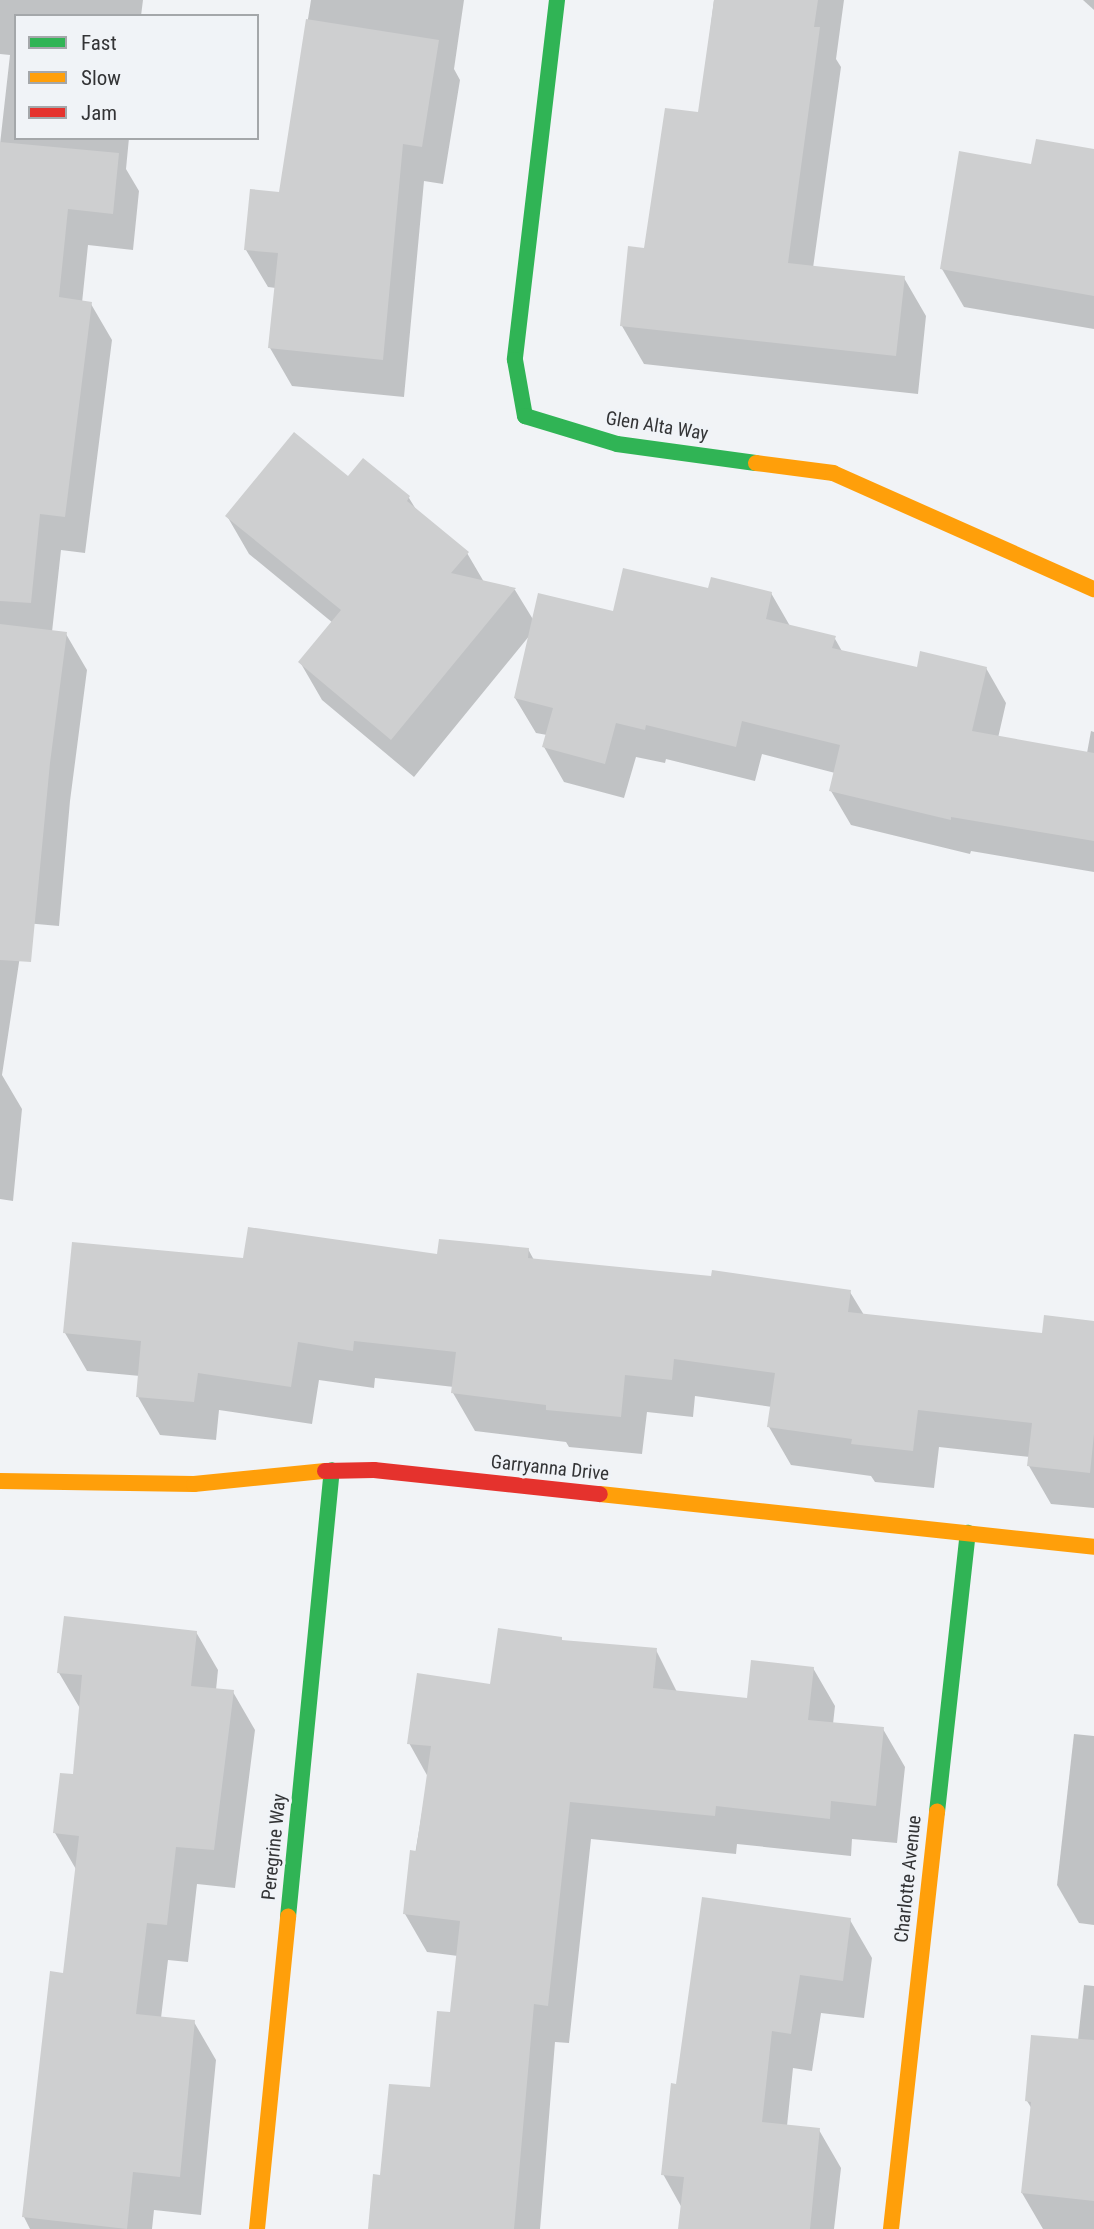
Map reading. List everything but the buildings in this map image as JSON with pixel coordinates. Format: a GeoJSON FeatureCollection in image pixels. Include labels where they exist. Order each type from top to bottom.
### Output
{"type":"FeatureCollection","features":[{"type":"Feature","properties":{"kind":"street","name":"Glen Alta Way"},"geometry":{"type":"LineString","coordinates":[[557,0],[515,360],[525,416],[617,444],[832,472],[1094,589]]}},
{"type":"Feature","properties":{"kind":"street","name":"Garryanna Drive"},"geometry":{"type":"LineString","coordinates":[[0,1481],[194,1484],[332,1469],[374,1470],[1094,1547]]}},
{"type":"Feature","properties":{"kind":"street","name":"Peregrine Way"},"geometry":{"type":"LineString","coordinates":[[257,2229],[332,1469]]}},
{"type":"Feature","properties":{"kind":"street","name":"Charlotte Avenue"},"geometry":{"type":"LineString","coordinates":[[891,2229],[968,1533]]}},
{"type":"Feature","properties":{"kind":"traffic: fast"},"geometry":{"type":"LineString","coordinates":[[557,0],[515,360],[525,416],[617,444],[756,463]]}},
{"type":"Feature","properties":{"kind":"traffic: fast"},"geometry":{"type":"LineString","coordinates":[[288,1917],[332,1470]]}},
{"type":"Feature","properties":{"kind":"traffic: fast"},"geometry":{"type":"LineString","coordinates":[[937,1812],[968,1533]]}},
{"type":"Feature","properties":{"kind":"traffic: slow"},"geometry":{"type":"LineString","coordinates":[[756,463],[833,473],[1094,589]]}},
{"type":"Feature","properties":{"kind":"traffic: slow"},"geometry":{"type":"LineString","coordinates":[[0,1481],[194,1484],[325,1471]]}},
{"type":"Feature","properties":{"kind":"traffic: slow"},"geometry":{"type":"LineString","coordinates":[[600,1494],[1094,1547]]}},
{"type":"Feature","properties":{"kind":"traffic: slow"},"geometry":{"type":"LineString","coordinates":[[891,2229],[937,1812]]}},
{"type":"Feature","properties":{"kind":"traffic: slow"},"geometry":{"type":"LineString","coordinates":[[257,2229],[288,1917]]}},
{"type":"Feature","properties":{"kind":"traffic: jam"},"geometry":{"type":"LineString","coordinates":[[325,1471],[374,1470],[600,1494]]}}]}
